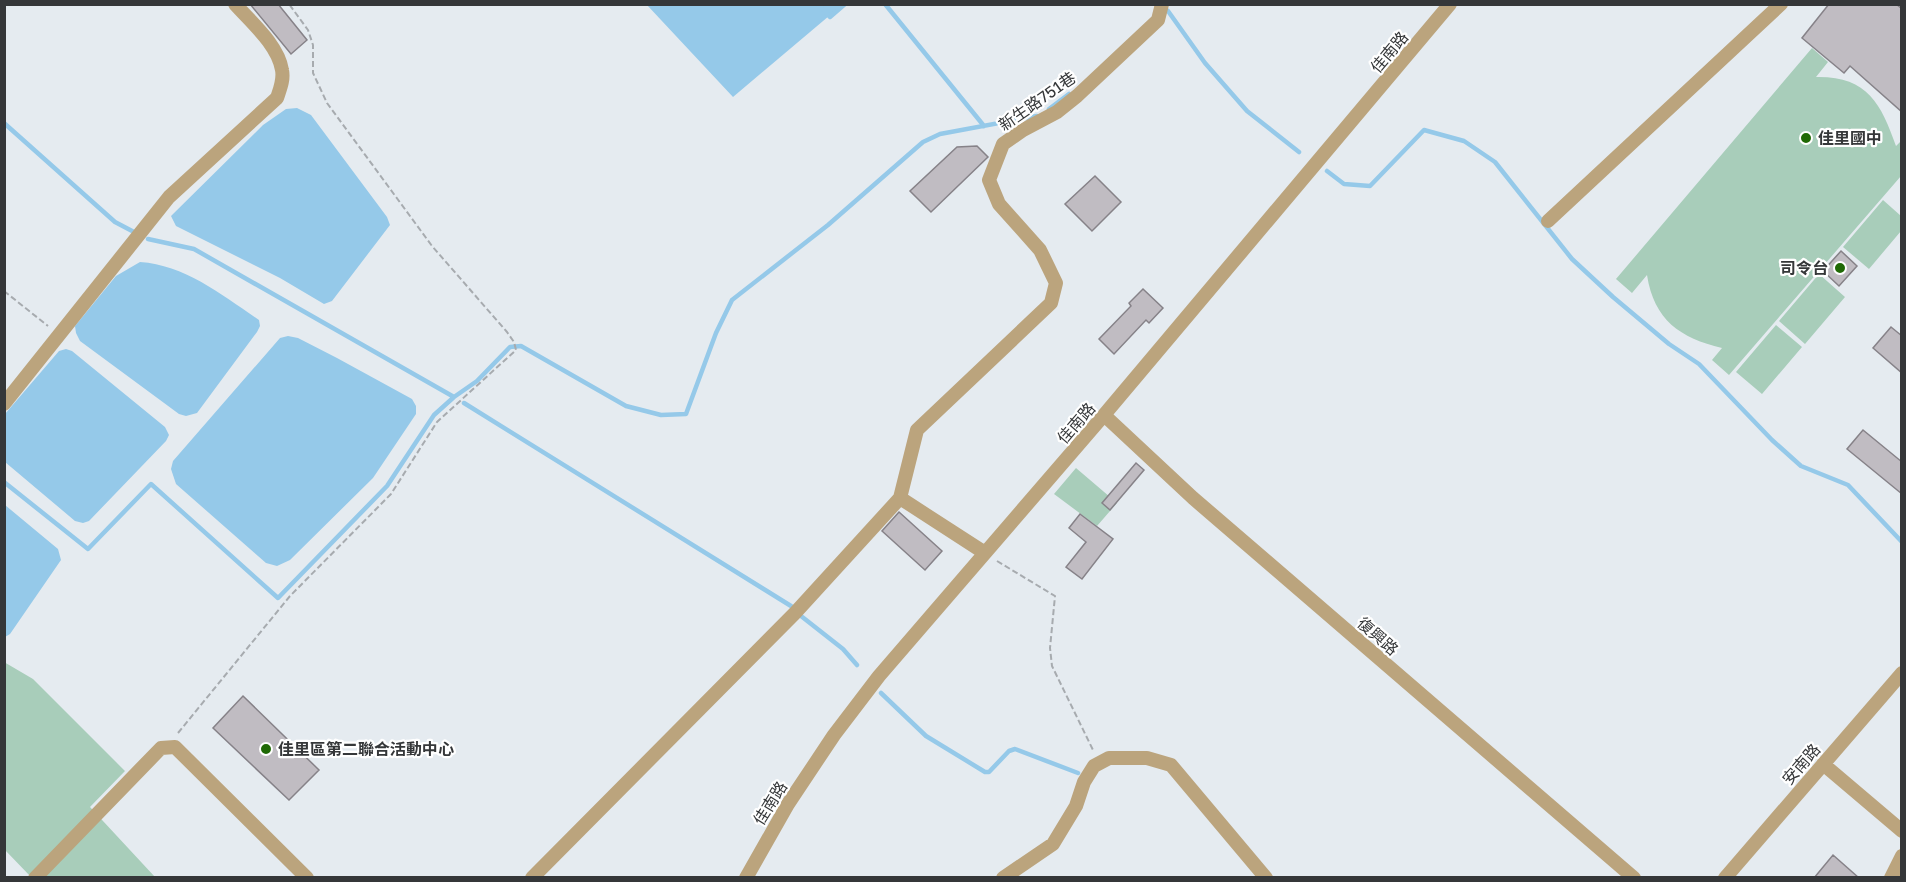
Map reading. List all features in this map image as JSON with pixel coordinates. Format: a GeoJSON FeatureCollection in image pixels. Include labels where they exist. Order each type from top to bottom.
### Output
{"type":"FeatureCollection","features":[{"type":"Feature","properties":{"kind":"street"},"geometry":{"type":"LineString","coordinates":[[4,404],[169,197],[277,98],[282,82],[282,69],[276,55],[268,42],[235,4]]}},
{"type":"Feature","properties":{"kind":"street","name":"新生路751巷"},"geometry":{"type":"LineString","coordinates":[[900,498],[917,430],[1051,303],[1056,283],[1040,250],[999,204],[989,180],[1003,144],[1023,130],[1057,112],[1077,96],[1158,20],[1162,4]]}},
{"type":"Feature","properties":{"kind":"street","name":"佳南路"},"geometry":{"type":"LineString","coordinates":[[746,878],[788,804],[834,735],[879,676],[1104,415],[1450,4]]}},
{"type":"Feature","properties":{"kind":"street"},"geometry":{"type":"LineString","coordinates":[[1548,221],[1781,4]]}},
{"type":"Feature","properties":{"kind":"street","name":"復興路"},"geometry":{"type":"LineString","coordinates":[[1104,415],[1193,498],[1634,878]]}},
{"type":"Feature","properties":{"kind":"street"},"geometry":{"type":"LineString","coordinates":[[532,878],[795,613],[900,498],[985,553]]}},
{"type":"Feature","properties":{"kind":"street","name":"安南路"},"geometry":{"type":"LineString","coordinates":[[1725,878],[1902,673]]}},
{"type":"Feature","properties":{"kind":"street"},"geometry":{"type":"LineString","coordinates":[[35,878],[161,748],[168,747],[175,747],[307,878]]}},
{"type":"Feature","properties":{"kind":"street"},"geometry":{"type":"LineString","coordinates":[[1003,878],[1053,844],[1076,806],[1084,782],[1094,766],[1109,758],[1147,758],[1170,765],[1266,878]]}},
{"type":"Feature","properties":{"kind":"street"},"geometry":{"type":"LineString","coordinates":[[1823,764],[1902,831]]}},
{"type":"Feature","properties":{"kind":"street"},"geometry":{"type":"LineString","coordinates":[[1891,878],[1902,856]]}},
{"type":"Feature","properties":{"kind":"path"},"geometry":{"type":"LineString","coordinates":[[168,747],[169,742],[290,596],[391,494],[437,422],[516,350],[514,342],[432,246],[327,103],[313,73],[313,45],[308,30],[289,4]]}},
{"type":"Feature","properties":{"kind":"path"},"geometry":{"type":"LineString","coordinates":[[4,291],[59,335]]}},
{"type":"Feature","properties":{"kind":"path"},"geometry":{"type":"LineString","coordinates":[[985,553],[1055,596],[1050,648],[1052,666],[1100,762]]}},
{"type":"Feature","properties":{"kind":"green space"},"geometry":{"type":"Polygon","coordinates":[[[1812,48],[1828,62],[1816,77],[1848,81],[1870,95],[1878,105],[1896,146],[1901,141],[1901,176],[1729,375],[1712,360],[1722,348],[1694,339],[1671,325],[1656,304],[1647,275],[1632,293],[1616,279],[1812,48]]]}},
{"type":"Feature","properties":{"kind":"green space"},"geometry":{"type":"Polygon","coordinates":[[[1883,200],[1901,216],[1901,231],[1869,269],[1843,247],[1883,200]]]}},
{"type":"Feature","properties":{"kind":"green space"},"geometry":{"type":"Polygon","coordinates":[[[1819,274],[1845,297],[1805,344],[1779,321],[1819,274]]]}},
{"type":"Feature","properties":{"kind":"green space"},"geometry":{"type":"Polygon","coordinates":[[[1776,325],[1802,347],[1762,394],[1736,372],[1776,325]]]}},
{"type":"Feature","properties":{"kind":"green space"},"geometry":{"type":"Polygon","coordinates":[[[1076,468],[1117,503],[1097,526],[1054,494],[1076,468]]]}},
{"type":"Feature","properties":{"kind":"green space"},"geometry":{"type":"Polygon","coordinates":[[[4,662],[33,679],[125,771],[90,807],[155,877],[31,877],[5,850],[4,662]]]}},
{"type":"Feature","properties":{"kind":"water"},"geometry":{"type":"Polygon","coordinates":[[[647,5],[842,5],[733,97],[647,5]]]}},
{"type":"Feature","properties":{"kind":"water"},"geometry":{"type":"Polygon","coordinates":[[[297,108],[311,115],[387,217],[390,225],[332,301],[324,304],[280,278],[176,226],[171,216],[263,125],[286,109],[297,108]]]}},
{"type":"Feature","properties":{"kind":"water"},"geometry":{"type":"Polygon","coordinates":[[[140,262],[157,264],[188,275],[217,291],[259,320],[260,326],[257,332],[197,413],[186,416],[179,414],[80,341],[76,333],[75,326],[116,276],[140,262]]]}},
{"type":"Feature","properties":{"kind":"water"},"geometry":{"type":"Polygon","coordinates":[[[288,336],[298,338],[412,399],[416,406],[416,414],[373,478],[290,560],[277,566],[266,563],[176,484],[171,469],[173,461],[280,338],[288,336]]]}},
{"type":"Feature","properties":{"kind":"water"},"geometry":{"type":"Polygon","coordinates":[[[66,349],[72,351],[165,427],[169,435],[166,441],[89,521],[83,523],[75,521],[5,462],[5,414],[59,351],[66,349]]]}},
{"type":"Feature","properties":{"kind":"water"},"geometry":{"type":"Polygon","coordinates":[[[5,505],[58,549],[61,560],[10,634],[5,637],[5,505]]]}},
{"type":"Feature","properties":{"kind":"building"},"geometry":{"type":"Polygon","coordinates":[[[250,4],[278,4],[307,40],[291,54],[250,4]]]}},
{"type":"Feature","properties":{"kind":"building"},"geometry":{"type":"Polygon","coordinates":[[[1829,4],[1896,4],[1902,9],[1902,112],[1850,66],[1844,73],[1802,38],[1829,4]]]}},
{"type":"Feature","properties":{"kind":"building"},"geometry":{"type":"Polygon","coordinates":[[[977,146],[988,157],[931,212],[910,191],[957,147],[977,146]]]}},
{"type":"Feature","properties":{"kind":"building"},"geometry":{"type":"Polygon","coordinates":[[[1095,176],[1121,202],[1092,231],[1065,204],[1095,176]]]}},
{"type":"Feature","properties":{"kind":"building","name":"司令台"},"geometry":{"type":"Polygon","coordinates":[[[1841,251],[1857,266],[1839,286],[1823,271],[1841,251]]]}},
{"type":"Feature","properties":{"kind":"building"},"geometry":{"type":"Polygon","coordinates":[[[1143,289],[1163,308],[1149,323],[1146,320],[1114,354],[1099,339],[1131,306],[1129,303],[1143,289]]]}},
{"type":"Feature","properties":{"kind":"building"},"geometry":{"type":"Polygon","coordinates":[[[1891,327],[1902,336],[1902,373],[1873,348],[1891,327]]]}},
{"type":"Feature","properties":{"kind":"building"},"geometry":{"type":"Polygon","coordinates":[[[1863,430],[1902,462],[1902,494],[1847,449],[1863,430]]]}},
{"type":"Feature","properties":{"kind":"building"},"geometry":{"type":"Polygon","coordinates":[[[1136,463],[1144,470],[1110,510],[1102,503],[1136,463]]]}},
{"type":"Feature","properties":{"kind":"building"},"geometry":{"type":"Polygon","coordinates":[[[899,512],[942,551],[925,570],[882,531],[899,512]]]}},
{"type":"Feature","properties":{"kind":"building"},"geometry":{"type":"Polygon","coordinates":[[[1080,514],[1113,539],[1082,579],[1066,567],[1086,542],[1069,528],[1080,514]]]}},
{"type":"Feature","properties":{"kind":"building","name":"佳里區第二聯合活動中心"},"geometry":{"type":"Polygon","coordinates":[[[243,696],[319,770],[289,800],[213,728],[243,696]]]}},
{"type":"Feature","properties":{"kind":"building"},"geometry":{"type":"Polygon","coordinates":[[[1833,855],[1859,878],[1814,878],[1833,855]]]}},
{"type":"Feature","properties":{"kind":"waterway"},"geometry":{"type":"LineString","coordinates":[[818,4],[830,17],[845,4]]}},
{"type":"Feature","properties":{"kind":"waterway"},"geometry":{"type":"LineString","coordinates":[[885,4],[984,126]]}},
{"type":"Feature","properties":{"kind":"waterway"},"geometry":{"type":"LineString","coordinates":[[1168,11],[1205,63],[1247,111],[1299,152]]}},
{"type":"Feature","properties":{"kind":"waterway"},"geometry":{"type":"LineString","coordinates":[[1049,109],[1069,94]]}},
{"type":"Feature","properties":{"kind":"waterway"},"geometry":{"type":"LineString","coordinates":[[4,482],[88,549],[151,484],[278,598],[387,486],[434,415],[477,381],[510,347],[521,346],[626,406],[661,415],[686,414],[716,333],[732,300],[828,225],[923,142],[940,134],[1037,116]]}},
{"type":"Feature","properties":{"kind":"waterway"},"geometry":{"type":"LineString","coordinates":[[4,123],[115,222],[134,232]]}},
{"type":"Feature","properties":{"kind":"waterway"},"geometry":{"type":"LineString","coordinates":[[1327,171],[1344,184],[1370,186],[1424,130],[1464,141],[1495,162],[1572,259],[1613,297],[1669,344],[1699,364],[1772,440],[1801,466],[1848,485],[1902,542]]}},
{"type":"Feature","properties":{"kind":"waterway"},"geometry":{"type":"LineString","coordinates":[[148,239],[194,249],[454,397]]}},
{"type":"Feature","properties":{"kind":"waterway"},"geometry":{"type":"LineString","coordinates":[[464,403],[791,606]]}},
{"type":"Feature","properties":{"kind":"waterway"},"geometry":{"type":"LineString","coordinates":[[801,616],[843,649],[857,665]]}},
{"type":"Feature","properties":{"kind":"waterway"},"geometry":{"type":"LineString","coordinates":[[881,693],[926,736],[985,772],[989,772],[1009,751],[1015,749],[1078,773]]}},
{"type":"Feature","properties":{"kind":"place","name":"佳里國中"},"geometry":{"type":"Point","coordinates":[1806,138]}},
{"type":"Feature","properties":{"kind":"place","name":"司令台"},"geometry":{"type":"Point","coordinates":[1840,268]}},
{"type":"Feature","properties":{"kind":"place","name":"佳里區第二聯合活動中心"},"geometry":{"type":"Point","coordinates":[266,749]}}]}
